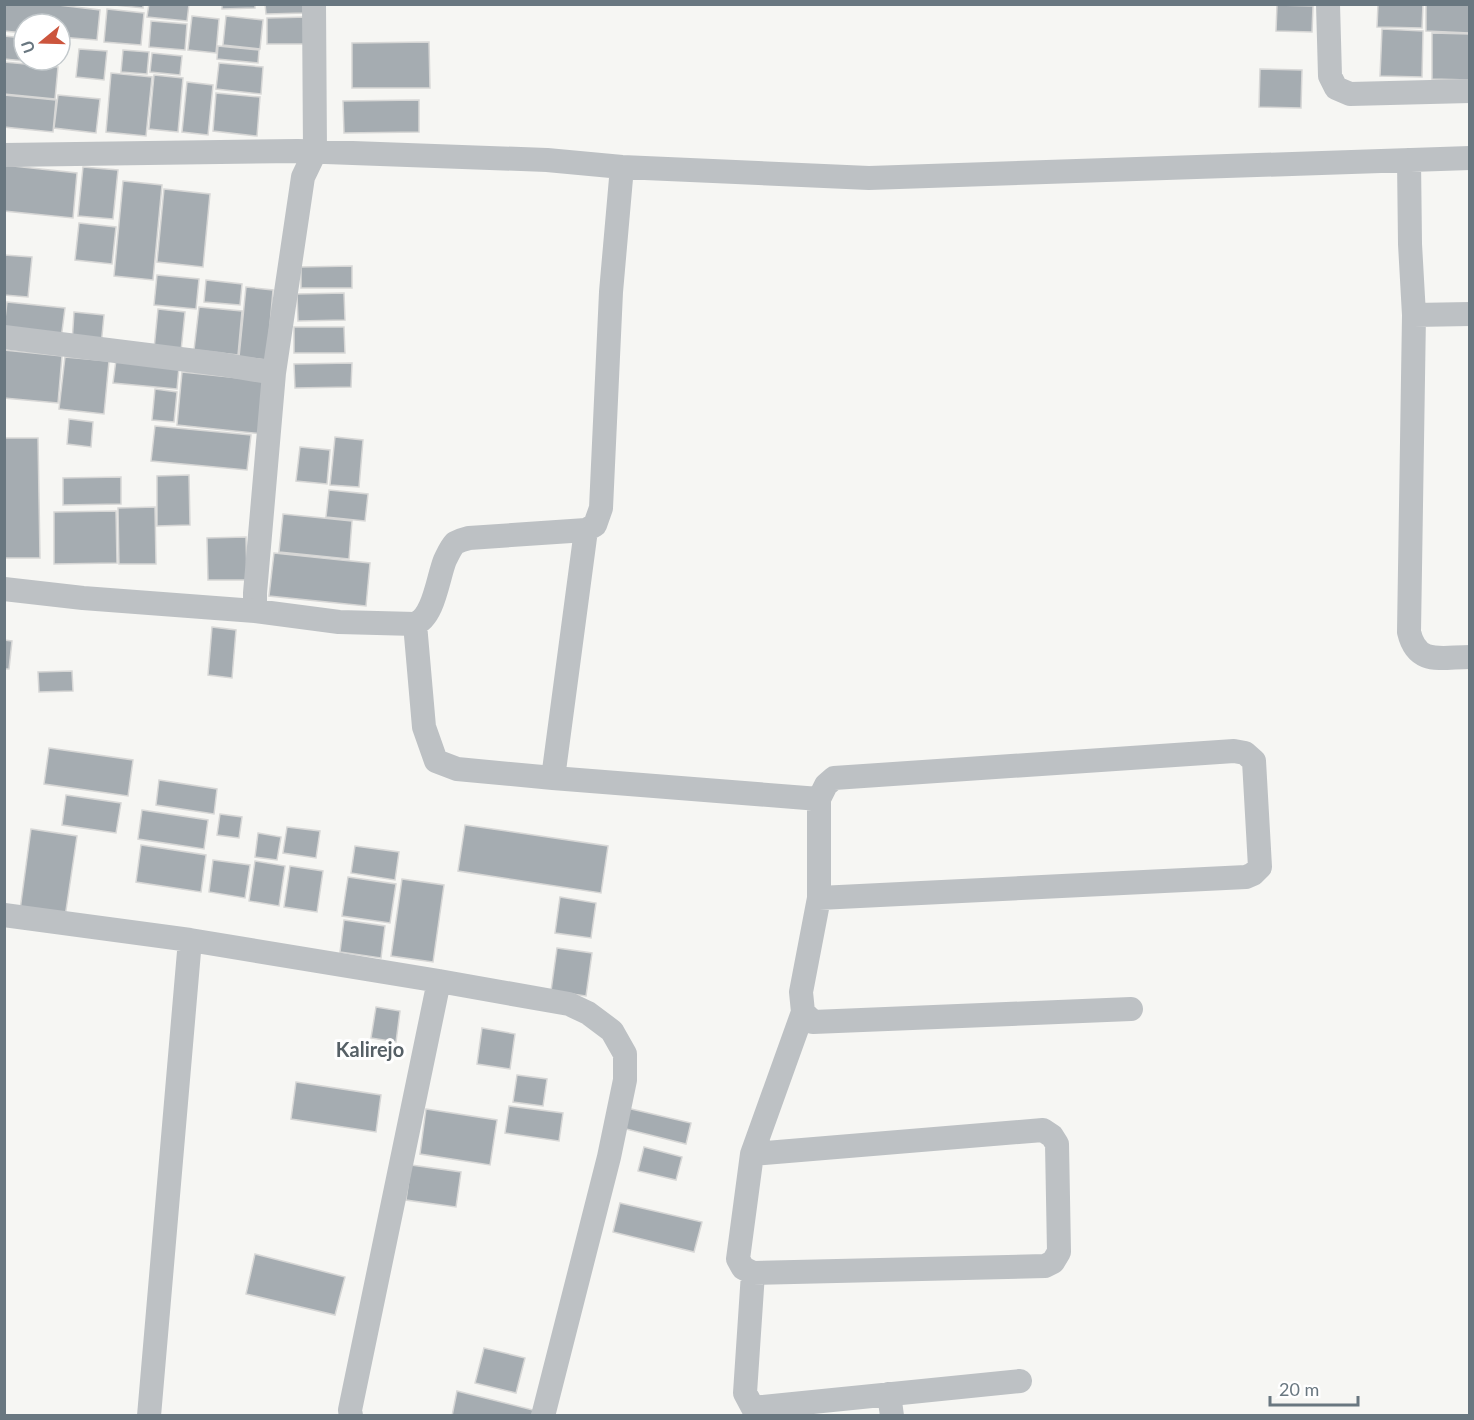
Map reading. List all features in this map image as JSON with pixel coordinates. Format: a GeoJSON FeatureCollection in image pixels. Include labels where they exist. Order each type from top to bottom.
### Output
{"type":"FeatureCollection","features":[{"type":"Feature","properties":{"kind":"street"},"geometry":{"type":"LineString","coordinates":[[255,612],[274,373],[303,177],[315,152],[314,4]]}},
{"type":"Feature","properties":{"kind":"street"},"geometry":{"type":"LineString","coordinates":[[1328,4],[1330,76],[1336,88],[1350,94],[1470,91]]}},
{"type":"Feature","properties":{"kind":"street"},"geometry":{"type":"LineString","coordinates":[[4,155],[315,152],[547,160],[868,178],[1470,158]]}},
{"type":"Feature","properties":{"kind":"street"},"geometry":{"type":"LineString","coordinates":[[1409,160],[1414,315],[1409,632],[1412,644],[1421,654],[1429,658],[1470,657]]}},
{"type":"Feature","properties":{"kind":"street"},"geometry":{"type":"LineString","coordinates":[[4,589],[339,622],[415,624],[422,621],[430,610],[442,569],[455,543],[469,538],[586,530],[596,525],[601,508],[611,292],[622,166]]}},
{"type":"Feature","properties":{"kind":"street"},"geometry":{"type":"LineString","coordinates":[[1414,315],[1470,314]]}},
{"type":"Feature","properties":{"kind":"street"},"geometry":{"type":"LineString","coordinates":[[4,337],[274,373]]}},
{"type":"Feature","properties":{"kind":"street"},"geometry":{"type":"LineString","coordinates":[[553,778],[586,530]]}},
{"type":"Feature","properties":{"kind":"street"},"geometry":{"type":"LineString","coordinates":[[415,624],[424,727],[436,760],[457,769],[819,799]]}},
{"type":"Feature","properties":{"kind":"street"},"geometry":{"type":"LineString","coordinates":[[752,1154],[1043,1130],[1053,1136],[1057,1144],[1059,1252],[1053,1262],[1045,1266],[753,1273],[743,1268],[738,1259],[752,1154],[803,1012],[801,992],[819,898],[819,799],[826,785],[834,778],[1234,751],[1245,753],[1254,761],[1260,867],[1246,877],[819,898]]}},
{"type":"Feature","properties":{"kind":"street"},"geometry":{"type":"LineString","coordinates":[[4,915],[190,940],[569,1004],[588,1013],[612,1031],[625,1054],[625,1080],[609,1157],[543,1416]]}},
{"type":"Feature","properties":{"kind":"street"},"geometry":{"type":"LineString","coordinates":[[149,1416],[190,940]]}},
{"type":"Feature","properties":{"kind":"street"},"geometry":{"type":"LineString","coordinates":[[351,1416],[350,1410],[440,981]]}},
{"type":"Feature","properties":{"kind":"street"},"geometry":{"type":"LineString","coordinates":[[803,1012],[813,1022],[1131,1009]]}},
{"type":"Feature","properties":{"kind":"street"},"geometry":{"type":"LineString","coordinates":[[753,1273],[745,1393],[753,1408],[891,1405],[1020,1381]]}},
{"type":"Feature","properties":{"kind":"building"},"geometry":{"type":"Polygon","coordinates":[[[4,4],[50,4],[100,10],[97,40],[72,38],[72,12],[12,12],[12,32],[4,31],[4,4]]]}},
{"type":"Feature","properties":{"kind":"building"},"geometry":{"type":"Polygon","coordinates":[[[105,4],[143,4],[143,8],[105,4]]]}},
{"type":"Feature","properties":{"kind":"building"},"geometry":{"type":"Polygon","coordinates":[[[149,4],[189,4],[187,21],[147,17],[149,4]]]}},
{"type":"Feature","properties":{"kind":"building"},"geometry":{"type":"Polygon","coordinates":[[[222,4],[255,4],[255,8],[222,9],[222,4]]]}},
{"type":"Feature","properties":{"kind":"building"},"geometry":{"type":"Polygon","coordinates":[[[265,4],[305,4],[305,13],[266,14],[265,4]]]}},
{"type":"Feature","properties":{"kind":"building"},"geometry":{"type":"Polygon","coordinates":[[[1378,4],[1423,4],[1422,28],[1377,27],[1378,4]]]}},
{"type":"Feature","properties":{"kind":"building"},"geometry":{"type":"Polygon","coordinates":[[[1426,4],[1470,4],[1470,33],[1426,31],[1426,4]]]}},
{"type":"Feature","properties":{"kind":"building"},"geometry":{"type":"Polygon","coordinates":[[[1277,5],[1313,6],[1312,32],[1276,31],[1277,5]]]}},
{"type":"Feature","properties":{"kind":"building"},"geometry":{"type":"Polygon","coordinates":[[[107,9],[144,13],[141,45],[104,42],[107,9]]]}},
{"type":"Feature","properties":{"kind":"building"},"geometry":{"type":"Polygon","coordinates":[[[192,16],[219,19],[216,53],[188,50],[192,16]]]}},
{"type":"Feature","properties":{"kind":"building"},"geometry":{"type":"Polygon","coordinates":[[[226,16],[263,20],[260,49],[223,45],[226,16]]]}},
{"type":"Feature","properties":{"kind":"building"},"geometry":{"type":"Polygon","coordinates":[[[308,17],[309,44],[267,44],[267,18],[308,17]]]}},
{"type":"Feature","properties":{"kind":"building"},"geometry":{"type":"Polygon","coordinates":[[[151,21],[187,24],[185,50],[149,47],[151,21]]]}},
{"type":"Feature","properties":{"kind":"building"},"geometry":{"type":"Polygon","coordinates":[[[1382,29],[1423,31],[1422,77],[1380,76],[1382,29]]]}},
{"type":"Feature","properties":{"kind":"building"},"geometry":{"type":"Polygon","coordinates":[[[1432,33],[1470,34],[1470,80],[1432,79],[1432,33]]]}},
{"type":"Feature","properties":{"kind":"building"},"geometry":{"type":"Polygon","coordinates":[[[4,36],[12,37],[12,60],[4,59],[4,36]]]}},
{"type":"Feature","properties":{"kind":"building"},"geometry":{"type":"Polygon","coordinates":[[[429,42],[430,88],[352,88],[352,43],[429,42]]]}},
{"type":"Feature","properties":{"kind":"building"},"geometry":{"type":"Polygon","coordinates":[[[218,46],[259,50],[258,63],[217,59],[218,46]]]}},
{"type":"Feature","properties":{"kind":"building"},"geometry":{"type":"Polygon","coordinates":[[[79,49],[107,51],[104,80],[76,77],[79,49]]]}},
{"type":"Feature","properties":{"kind":"building"},"geometry":{"type":"Polygon","coordinates":[[[123,50],[149,52],[147,74],[121,72],[123,50]]]}},
{"type":"Feature","properties":{"kind":"building"},"geometry":{"type":"Polygon","coordinates":[[[152,53],[182,56],[180,75],[150,72],[152,53]]]}},
{"type":"Feature","properties":{"kind":"building"},"geometry":{"type":"Polygon","coordinates":[[[4,62],[12,63],[12,72],[58,72],[55,99],[4,94],[4,62]]]}},
{"type":"Feature","properties":{"kind":"building"},"geometry":{"type":"Polygon","coordinates":[[[219,63],[263,67],[261,94],[216,89],[219,63]]]}},
{"type":"Feature","properties":{"kind":"building"},"geometry":{"type":"Polygon","coordinates":[[[1260,69],[1302,70],[1301,108],[1259,107],[1260,69]]]}},
{"type":"Feature","properties":{"kind":"building"},"geometry":{"type":"Polygon","coordinates":[[[111,73],[152,77],[146,136],[106,132],[111,73]]]}},
{"type":"Feature","properties":{"kind":"building"},"geometry":{"type":"Polygon","coordinates":[[[154,75],[183,78],[178,132],[149,129],[154,75]]]}},
{"type":"Feature","properties":{"kind":"building"},"geometry":{"type":"Polygon","coordinates":[[[187,82],[213,85],[208,135],[182,132],[187,82]]]}},
{"type":"Feature","properties":{"kind":"building"},"geometry":{"type":"Polygon","coordinates":[[[216,93],[260,97],[257,136],[213,131],[216,93]]]}},
{"type":"Feature","properties":{"kind":"building"},"geometry":{"type":"Polygon","coordinates":[[[4,95],[56,100],[53,132],[4,127],[4,95]]]}},
{"type":"Feature","properties":{"kind":"building"},"geometry":{"type":"Polygon","coordinates":[[[58,95],[100,99],[96,133],[54,128],[58,95]]]}},
{"type":"Feature","properties":{"kind":"building"},"geometry":{"type":"Polygon","coordinates":[[[419,100],[419,132],[344,133],[343,101],[419,100]]]}},
{"type":"Feature","properties":{"kind":"building"},"geometry":{"type":"Polygon","coordinates":[[[4,165],[77,173],[73,218],[4,211],[4,165]]]}},
{"type":"Feature","properties":{"kind":"building"},"geometry":{"type":"Polygon","coordinates":[[[83,167],[118,170],[113,219],[78,216],[83,167]]]}},
{"type":"Feature","properties":{"kind":"building"},"geometry":{"type":"Polygon","coordinates":[[[123,181],[162,185],[153,280],[114,276],[123,181]]]}},
{"type":"Feature","properties":{"kind":"building"},"geometry":{"type":"Polygon","coordinates":[[[164,189],[210,194],[203,267],[157,262],[164,189]]]}},
{"type":"Feature","properties":{"kind":"building"},"geometry":{"type":"Polygon","coordinates":[[[79,223],[116,227],[112,264],[75,260],[79,223]]]}},
{"type":"Feature","properties":{"kind":"building"},"geometry":{"type":"Polygon","coordinates":[[[4,255],[32,257],[28,297],[4,295],[4,255]]]}},
{"type":"Feature","properties":{"kind":"building"},"geometry":{"type":"Polygon","coordinates":[[[352,266],[352,288],[301,288],[301,267],[352,266]]]}},
{"type":"Feature","properties":{"kind":"building"},"geometry":{"type":"Polygon","coordinates":[[[157,275],[199,279],[196,309],[154,305],[157,275]]]}},
{"type":"Feature","properties":{"kind":"building"},"geometry":{"type":"Polygon","coordinates":[[[206,280],[242,284],[240,305],[204,302],[206,280]]]}},
{"type":"Feature","properties":{"kind":"building"},"geometry":{"type":"Polygon","coordinates":[[[246,287],[273,290],[267,360],[239,357],[246,287]]]}},
{"type":"Feature","properties":{"kind":"building"},"geometry":{"type":"Polygon","coordinates":[[[344,293],[345,320],[298,321],[297,294],[344,293]]]}},
{"type":"Feature","properties":{"kind":"building"},"geometry":{"type":"Polygon","coordinates":[[[7,302],[65,308],[61,339],[4,327],[7,302]]]}},
{"type":"Feature","properties":{"kind":"building"},"geometry":{"type":"Polygon","coordinates":[[[199,307],[242,311],[238,355],[194,350],[199,307]]]}},
{"type":"Feature","properties":{"kind":"building"},"geometry":{"type":"Polygon","coordinates":[[[158,309],[185,312],[181,351],[154,349],[158,309]]]}},
{"type":"Feature","properties":{"kind":"building"},"geometry":{"type":"Polygon","coordinates":[[[74,312],[104,315],[101,346],[72,343],[74,312]]]}},
{"type":"Feature","properties":{"kind":"building"},"geometry":{"type":"Polygon","coordinates":[[[294,327],[344,327],[345,353],[294,353],[294,327]]]}},
{"type":"Feature","properties":{"kind":"building"},"geometry":{"type":"Polygon","coordinates":[[[4,350],[62,356],[58,403],[4,398],[4,350]]]}},
{"type":"Feature","properties":{"kind":"building"},"geometry":{"type":"Polygon","coordinates":[[[65,357],[109,361],[104,414],[59,409],[65,357]]]}},
{"type":"Feature","properties":{"kind":"building"},"geometry":{"type":"Polygon","coordinates":[[[116,360],[179,367],[177,389],[113,383],[116,360]]]}},
{"type":"Feature","properties":{"kind":"building"},"geometry":{"type":"Polygon","coordinates":[[[352,363],[351,387],[295,388],[294,364],[352,363]]]}},
{"type":"Feature","properties":{"kind":"building"},"geometry":{"type":"Polygon","coordinates":[[[182,372],[269,381],[263,434],[177,425],[182,372]]]}},
{"type":"Feature","properties":{"kind":"building"},"geometry":{"type":"Polygon","coordinates":[[[155,389],[177,392],[174,422],[152,420],[155,389]]]}},
{"type":"Feature","properties":{"kind":"building"},"geometry":{"type":"Polygon","coordinates":[[[69,419],[93,422],[91,447],[67,444],[69,419]]]}},
{"type":"Feature","properties":{"kind":"building"},"geometry":{"type":"Polygon","coordinates":[[[155,426],[251,435],[247,470],[151,461],[155,426]]]}},
{"type":"Feature","properties":{"kind":"building"},"geometry":{"type":"Polygon","coordinates":[[[335,437],[363,440],[359,487],[330,485],[335,437]]]}},
{"type":"Feature","properties":{"kind":"building"},"geometry":{"type":"Polygon","coordinates":[[[4,438],[38,438],[40,558],[4,558],[4,438]]]}},
{"type":"Feature","properties":{"kind":"building"},"geometry":{"type":"Polygon","coordinates":[[[300,447],[330,450],[327,484],[296,481],[300,447]]]}},
{"type":"Feature","properties":{"kind":"building"},"geometry":{"type":"Polygon","coordinates":[[[189,475],[190,525],[157,526],[157,476],[189,475]]]}},
{"type":"Feature","properties":{"kind":"building"},"geometry":{"type":"Polygon","coordinates":[[[121,477],[121,504],[63,505],[63,478],[121,477]]]}},
{"type":"Feature","properties":{"kind":"building"},"geometry":{"type":"Polygon","coordinates":[[[329,490],[368,494],[365,521],[326,517],[329,490]]]}},
{"type":"Feature","properties":{"kind":"building"},"geometry":{"type":"Polygon","coordinates":[[[155,507],[156,564],[119,564],[118,508],[155,507]]]}},
{"type":"Feature","properties":{"kind":"building"},"geometry":{"type":"Polygon","coordinates":[[[116,511],[117,563],[54,564],[54,512],[116,511]]]}},
{"type":"Feature","properties":{"kind":"building"},"geometry":{"type":"Polygon","coordinates":[[[283,514],[352,521],[349,559],[279,552],[283,514]]]}},
{"type":"Feature","properties":{"kind":"building"},"geometry":{"type":"Polygon","coordinates":[[[246,537],[247,580],[208,580],[207,538],[246,537]]]}},
{"type":"Feature","properties":{"kind":"building"},"geometry":{"type":"Polygon","coordinates":[[[274,553],[370,563],[366,606],[269,596],[274,553]]]}},
{"type":"Feature","properties":{"kind":"building"},"geometry":{"type":"Polygon","coordinates":[[[212,627],[236,630],[232,678],[208,675],[212,627]]]}},
{"type":"Feature","properties":{"kind":"building"},"geometry":{"type":"Polygon","coordinates":[[[4,640],[12,641],[9,669],[4,669],[4,640]]]}},
{"type":"Feature","properties":{"kind":"building"},"geometry":{"type":"Polygon","coordinates":[[[72,671],[73,691],[39,692],[38,672],[72,671]]]}},
{"type":"Feature","properties":{"kind":"building"},"geometry":{"type":"Polygon","coordinates":[[[49,748],[133,760],[128,796],[44,784],[49,748]]]}},
{"type":"Feature","properties":{"kind":"building"},"geometry":{"type":"Polygon","coordinates":[[[159,780],[217,789],[214,814],[156,805],[159,780]]]}},
{"type":"Feature","properties":{"kind":"building"},"geometry":{"type":"Polygon","coordinates":[[[66,795],[121,803],[116,833],[62,825],[66,795]]]}},
{"type":"Feature","properties":{"kind":"building"},"geometry":{"type":"Polygon","coordinates":[[[142,810],[208,820],[204,849],[138,839],[142,810]]]}},
{"type":"Feature","properties":{"kind":"building"},"geometry":{"type":"Polygon","coordinates":[[[220,814],[242,817],[239,838],[217,835],[220,814]]]}},
{"type":"Feature","properties":{"kind":"building"},"geometry":{"type":"Polygon","coordinates":[[[465,825],[608,846],[601,893],[458,871],[465,825]]]}},
{"type":"Feature","properties":{"kind":"building"},"geometry":{"type":"Polygon","coordinates":[[[287,827],[320,831],[316,858],[283,853],[287,827]]]}},
{"type":"Feature","properties":{"kind":"building"},"geometry":{"type":"Polygon","coordinates":[[[31,829],[77,836],[65,917],[20,910],[31,829]]]}},
{"type":"Feature","properties":{"kind":"building"},"geometry":{"type":"Polygon","coordinates":[[[258,833],[281,837],[277,860],[255,857],[258,833]]]}},
{"type":"Feature","properties":{"kind":"building"},"geometry":{"type":"Polygon","coordinates":[[[141,845],[206,855],[201,892],[136,882],[141,845]]]}},
{"type":"Feature","properties":{"kind":"building"},"geometry":{"type":"Polygon","coordinates":[[[355,846],[399,852],[395,880],[351,873],[355,846]]]}},
{"type":"Feature","properties":{"kind":"building"},"geometry":{"type":"Polygon","coordinates":[[[213,860],[250,865],[245,898],[209,892],[213,860]]]}},
{"type":"Feature","properties":{"kind":"building"},"geometry":{"type":"Polygon","coordinates":[[[255,861],[285,866],[279,906],[249,901],[255,861]]]}},
{"type":"Feature","properties":{"kind":"building"},"geometry":{"type":"Polygon","coordinates":[[[290,866],[323,871],[317,912],[284,907],[290,866]]]}},
{"type":"Feature","properties":{"kind":"building"},"geometry":{"type":"Polygon","coordinates":[[[348,877],[396,884],[390,923],[342,916],[348,877]]]}},
{"type":"Feature","properties":{"kind":"building"},"geometry":{"type":"Polygon","coordinates":[[[402,879],[444,885],[433,962],[391,956],[402,879]]]}},
{"type":"Feature","properties":{"kind":"building"},"geometry":{"type":"Polygon","coordinates":[[[560,897],[596,903],[591,938],[555,933],[560,897]]]}},
{"type":"Feature","properties":{"kind":"building"},"geometry":{"type":"Polygon","coordinates":[[[344,920],[385,926],[381,958],[340,952],[344,920]]]}},
{"type":"Feature","properties":{"kind":"building"},"geometry":{"type":"Polygon","coordinates":[[[557,948],[592,953],[586,996],[551,991],[557,948]]]}},
{"type":"Feature","properties":{"kind":"building"},"geometry":{"type":"Polygon","coordinates":[[[376,1007],[400,1011],[396,1042],[371,1038],[376,1007]]]}},
{"type":"Feature","properties":{"kind":"building"},"geometry":{"type":"Polygon","coordinates":[[[482,1028],[515,1034],[510,1069],[477,1064],[482,1028]]]}},
{"type":"Feature","properties":{"kind":"building"},"geometry":{"type":"Polygon","coordinates":[[[517,1075],[547,1079],[543,1106],[513,1102],[517,1075]]]}},
{"type":"Feature","properties":{"kind":"building"},"geometry":{"type":"Polygon","coordinates":[[[296,1082],[381,1095],[376,1132],[291,1119],[296,1082]]]}},
{"type":"Feature","properties":{"kind":"building"},"geometry":{"type":"Polygon","coordinates":[[[509,1106],[563,1113],[559,1141],[505,1133],[509,1106]]]}},
{"type":"Feature","properties":{"kind":"building"},"geometry":{"type":"Polygon","coordinates":[[[627,1108],[691,1123],[686,1144],[622,1128],[627,1108]]]}},
{"type":"Feature","properties":{"kind":"building"},"geometry":{"type":"Polygon","coordinates":[[[426,1109],[497,1120],[490,1165],[420,1154],[426,1109]]]}},
{"type":"Feature","properties":{"kind":"building"},"geometry":{"type":"Polygon","coordinates":[[[644,1147],[682,1157],[676,1180],[638,1171],[644,1147]]]}},
{"type":"Feature","properties":{"kind":"building"},"geometry":{"type":"Polygon","coordinates":[[[411,1165],[461,1172],[456,1207],[406,1200],[411,1165]]]}},
{"type":"Feature","properties":{"kind":"building"},"geometry":{"type":"Polygon","coordinates":[[[620,1203],[702,1222],[694,1252],[613,1232],[620,1203]]]}},
{"type":"Feature","properties":{"kind":"building"},"geometry":{"type":"Polygon","coordinates":[[[255,1254],[345,1277],[335,1315],[246,1294],[255,1254]]]}},
{"type":"Feature","properties":{"kind":"building"},"geometry":{"type":"Polygon","coordinates":[[[484,1348],[525,1358],[516,1393],[475,1383],[484,1348]]]}},
{"type":"Feature","properties":{"kind":"building"},"geometry":{"type":"Polygon","coordinates":[[[457,1391],[533,1410],[532,1416],[452,1416],[457,1391]]]}},
{"type":"Feature","properties":{"kind":"district","name":"Kalirejo"},"geometry":{"type":"Point","coordinates":[370,1049]}}]}
